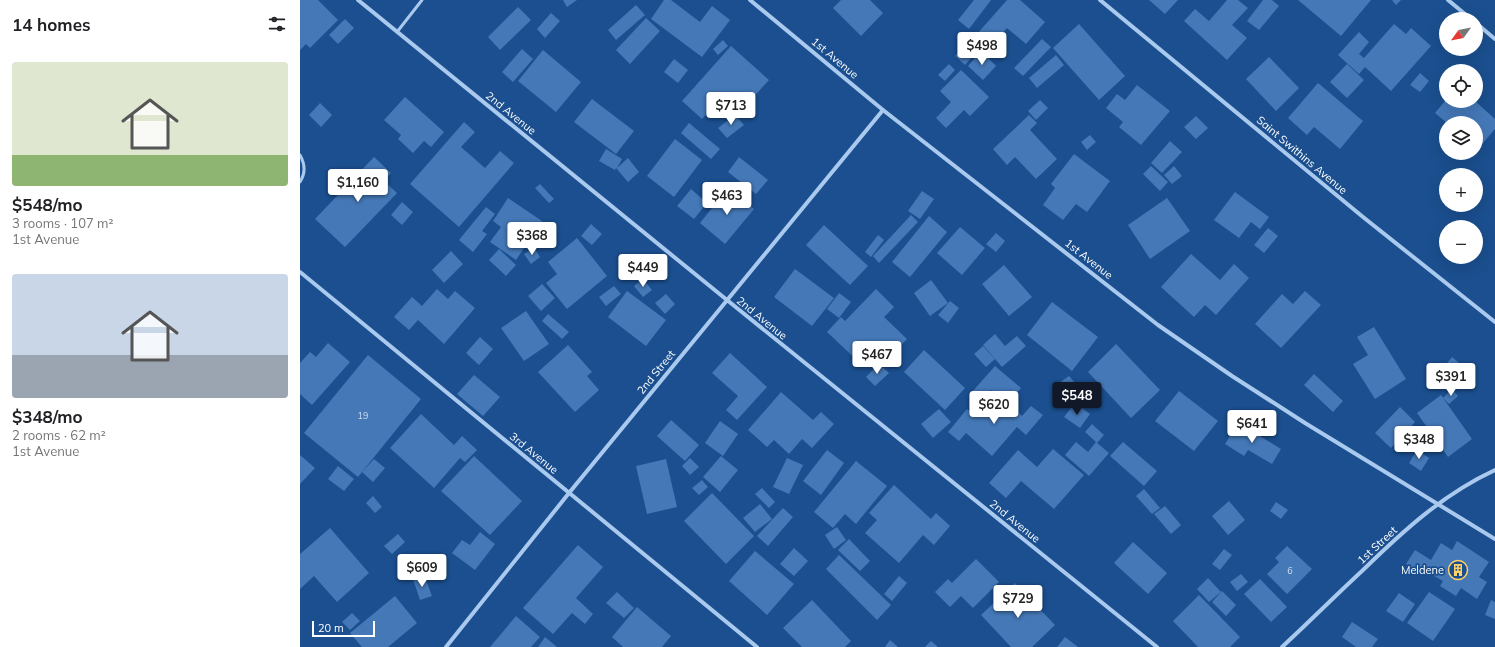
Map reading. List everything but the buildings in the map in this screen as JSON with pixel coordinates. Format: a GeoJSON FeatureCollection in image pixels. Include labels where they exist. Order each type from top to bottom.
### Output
{"type":"FeatureCollection","features":[{"type":"Feature","properties":{"kind":"street","name":"2nd Avenue"},"geometry":{"type":"LineString","coordinates":[[358,0],[1157,647]]}},
{"type":"Feature","properties":{"kind":"street","name":"1st Avenue"},"geometry":{"type":"LineString","coordinates":[[750,0],[883,110],[1145,315],[1187,346],[1305,423],[1495,539]]}},
{"type":"Feature","properties":{"kind":"street","name":"Saint Swithins Avenue"},"geometry":{"type":"LineString","coordinates":[[1100,0],[1363,217],[1495,322]]}},
{"type":"Feature","properties":{"kind":"street"},"geometry":{"type":"LineString","coordinates":[[1448,0],[1463,12]]}},
{"type":"Feature","properties":{"kind":"street"},"geometry":{"type":"LineString","coordinates":[[1483,29],[1495,39]]}},
{"type":"Feature","properties":{"kind":"street","name":"2nd Street"},"geometry":{"type":"LineString","coordinates":[[446,647],[569,493],[883,110]]}},
{"type":"Feature","properties":{"kind":"street","name":"3rd Avenue"},"geometry":{"type":"LineString","coordinates":[[300,272],[757,647]]}},
{"type":"Feature","properties":{"kind":"street","name":"1st Street"},"geometry":{"type":"LineString","coordinates":[[1282,647],[1396,538],[1437,504],[1462,487],[1495,470]]}},
{"type":"Feature","properties":{"kind":"lane"},"geometry":{"type":"LineString","coordinates":[[397,32],[422,0]]}},
{"type":"Feature","properties":{"kind":"lane"},"geometry":{"type":"LineString","coordinates":[[300,155],[305,167],[304,176],[300,182]]}},
{"type":"Feature","properties":{"kind":"place","name":"Meldene"},"geometry":{"type":"Point","coordinates":[1458,570]}}]}
